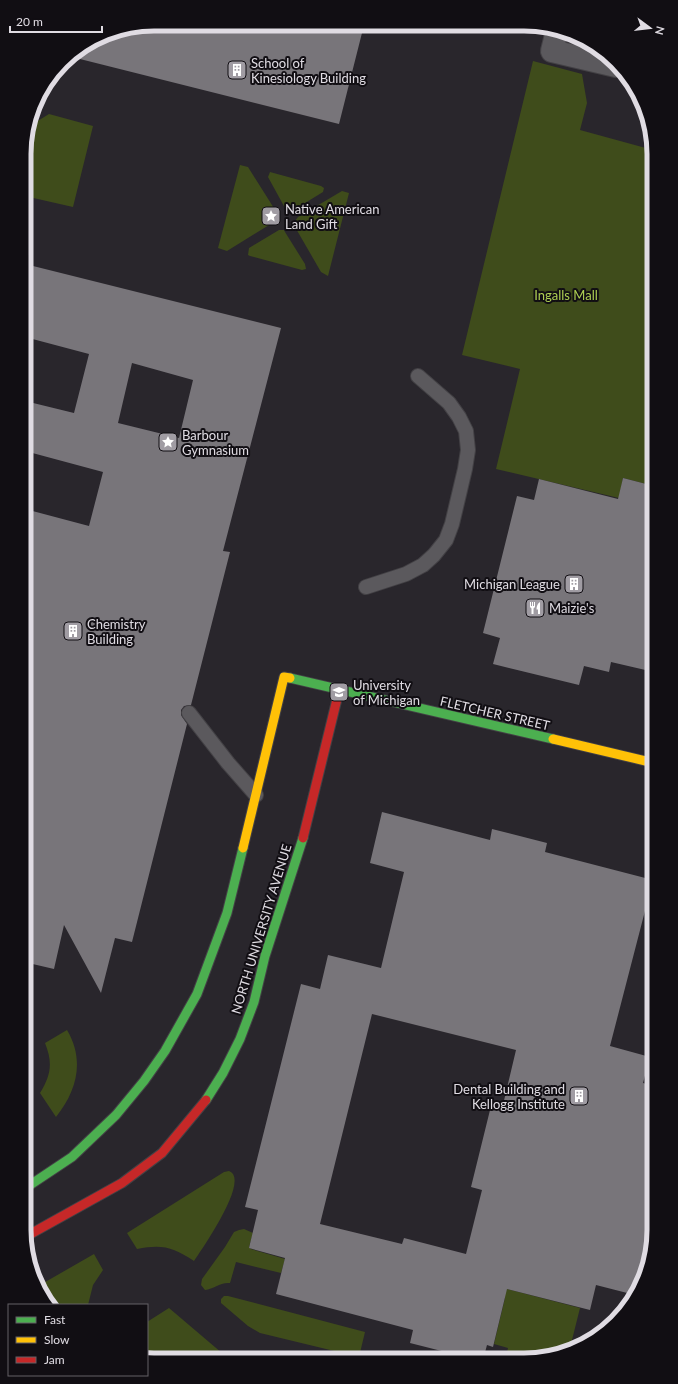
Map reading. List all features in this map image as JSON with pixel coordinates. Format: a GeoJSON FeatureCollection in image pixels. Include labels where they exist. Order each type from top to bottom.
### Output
{"type":"FeatureCollection","features":[{"type":"Feature","properties":{"kind":"street"},"geometry":{"type":"LineString","coordinates":[[556,36],[552,51],[607,64]]}},
{"type":"Feature","properties":{"kind":"street","name":"FLETCHER STREET"},"geometry":{"type":"LineString","coordinates":[[256,795],[284,678],[647,761]]}},
{"type":"Feature","properties":{"kind":"street","name":"NORTH UNIVERSITY AVENUE"},"geometry":{"type":"LineString","coordinates":[[31,1234],[122,1183],[162,1153],[202,1106],[223,1073],[243,1033],[254,1002],[265,956],[300,848],[339,691]]}},
{"type":"Feature","properties":{"kind":"street"},"geometry":{"type":"LineString","coordinates":[[31,1185],[72,1158],[116,1115],[144,1081],[165,1051],[197,994],[227,913],[256,795]]}},
{"type":"Feature","properties":{"kind":"lane"},"geometry":{"type":"LineString","coordinates":[[366,587],[406,574],[423,565],[434,555],[446,540],[452,524],[468,450],[466,431],[459,417],[449,403],[418,376]]}},
{"type":"Feature","properties":{"kind":"lane"},"geometry":{"type":"LineString","coordinates":[[189,713],[228,763],[256,795]]}},
{"type":"Feature","properties":{"kind":"lane"},"geometry":{"type":"LineString","coordinates":[[32,1242],[45,1226]]}},
{"type":"Feature","properties":{"kind":"green space","name":"Ingalls Mall"},"geometry":{"type":"Polygon","coordinates":[[[533,61],[582,74],[587,103],[580,130],[647,148],[647,484],[623,478],[619,498],[496,469],[520,369],[462,355],[533,61]]]}},
{"type":"Feature","properties":{"kind":"green space"},"geometry":{"type":"Polygon","coordinates":[[[49,114],[93,126],[73,207],[31,197],[31,146],[35,123],[49,114]]]}},
{"type":"Feature","properties":{"kind":"green space"},"geometry":{"type":"Polygon","coordinates":[[[240,165],[248,167],[277,213],[277,218],[274,222],[227,251],[218,248],[240,165]]]}},
{"type":"Feature","properties":{"kind":"green space"},"geometry":{"type":"Polygon","coordinates":[[[270,172],[321,186],[324,188],[323,192],[292,211],[288,211],[268,177],[270,172]]]}},
{"type":"Feature","properties":{"kind":"green space"},"geometry":{"type":"Polygon","coordinates":[[[342,191],[349,193],[328,276],[321,272],[295,227],[295,221],[298,217],[342,191]]]}},
{"type":"Feature","properties":{"kind":"green space"},"geometry":{"type":"Polygon","coordinates":[[[279,230],[284,230],[305,264],[306,269],[302,270],[248,255],[249,248],[279,230]]]}},
{"type":"Feature","properties":{"kind":"green space"},"geometry":{"type":"Polygon","coordinates":[[[67,1030],[73,1041],[76,1053],[76,1075],[69,1097],[56,1117],[40,1093],[47,1080],[50,1069],[48,1050],[45,1043],[67,1030]]]}},
{"type":"Feature","properties":{"kind":"green space"},"geometry":{"type":"Polygon","coordinates":[[[229,1171],[234,1177],[234,1187],[230,1200],[194,1261],[167,1248],[154,1247],[137,1249],[127,1233],[224,1172],[229,1171]]]}},
{"type":"Feature","properties":{"kind":"green space"},"geometry":{"type":"Polygon","coordinates":[[[244,1229],[253,1233],[249,1247],[251,1249],[285,1259],[281,1273],[236,1262],[230,1283],[205,1290],[201,1285],[202,1279],[234,1232],[244,1229]]]}},
{"type":"Feature","properties":{"kind":"green space"},"geometry":{"type":"Polygon","coordinates":[[[94,1254],[103,1270],[93,1285],[88,1304],[57,1304],[44,1283],[94,1254]]]}},
{"type":"Feature","properties":{"kind":"green space"},"geometry":{"type":"Polygon","coordinates":[[[496,1286],[580,1308],[571,1343],[548,1351],[507,1353],[508,1348],[494,1344],[505,1298],[494,1295],[496,1286]]]}},
{"type":"Feature","properties":{"kind":"green space"},"geometry":{"type":"Polygon","coordinates":[[[224,1296],[228,1296],[365,1332],[360,1353],[342,1353],[260,1333],[248,1326],[221,1303],[221,1299],[224,1296]]]}},
{"type":"Feature","properties":{"kind":"green space"},"geometry":{"type":"Polygon","coordinates":[[[169,1308],[222,1353],[148,1353],[148,1321],[169,1308]]]}},
{"type":"Feature","properties":{"kind":"building","name":"School of Kinesiology Building"},"geometry":{"type":"Polygon","coordinates":[[[146,31],[362,31],[339,124],[78,58],[107,40],[130,33],[146,31]]]}},
{"type":"Feature","properties":{"kind":"building","name":"Chemistry Building"},"geometry":{"type":"Polygon","coordinates":[[[31,266],[281,328],[223,551],[230,552],[191,705],[184,706],[181,710],[181,715],[187,724],[132,942],[115,938],[101,993],[64,925],[54,969],[31,964],[31,511],[89,526],[103,472],[31,453],[31,402],[74,413],[89,354],[31,339],[31,266]],[[132,363],[118,423],[179,438],[193,380],[132,363]]]}},
{"type":"Feature","properties":{"kind":"building","name":"Michigan League"},"geometry":{"type":"Polygon","coordinates":[[[623,478],[647,484],[647,670],[611,662],[609,672],[584,666],[579,685],[493,664],[500,638],[483,633],[517,496],[534,500],[539,479],[618,499],[623,478]]]}},
{"type":"Feature","properties":{"kind":"building","name":"Dental Building and Kellogg Institute"},"geometry":{"type":"Polygon","coordinates":[[[382,812],[490,840],[492,829],[547,843],[545,852],[647,878],[647,903],[610,1046],[647,1056],[647,1068],[643,1083],[647,1084],[647,1238],[643,1262],[638,1277],[629,1293],[596,1285],[590,1310],[507,1289],[493,1347],[487,1345],[485,1353],[449,1353],[410,1343],[413,1330],[276,1294],[285,1258],[249,1248],[258,1210],[245,1207],[301,984],[320,989],[328,955],[381,968],[404,872],[370,863],[382,812]],[[372,1014],[320,1224],[402,1244],[404,1238],[466,1254],[482,1190],[471,1187],[491,1106],[502,1109],[516,1050],[372,1014]]]}},
{"type":"Feature","properties":{"kind":"traffic: fast"},"geometry":{"type":"LineString","coordinates":[[290,678],[553,739]]}},
{"type":"Feature","properties":{"kind":"traffic: fast"},"geometry":{"type":"LineString","coordinates":[[206,1100],[223,1073],[240,1039],[254,1002],[265,956],[303,838]]}},
{"type":"Feature","properties":{"kind":"traffic: fast"},"geometry":{"type":"LineString","coordinates":[[31,1184],[72,1157],[116,1115],[144,1081],[165,1051],[197,994],[227,913],[243,848]]}},
{"type":"Feature","properties":{"kind":"traffic: slow"},"geometry":{"type":"LineString","coordinates":[[243,848],[284,677],[290,678]]}},
{"type":"Feature","properties":{"kind":"traffic: slow"},"geometry":{"type":"LineString","coordinates":[[553,739],[647,761]]}},
{"type":"Feature","properties":{"kind":"traffic: jam"},"geometry":{"type":"LineString","coordinates":[[303,838],[339,691]]}},
{"type":"Feature","properties":{"kind":"traffic: jam"},"geometry":{"type":"LineString","coordinates":[[31,1234],[122,1183],[162,1153],[206,1100]]}},
{"type":"Feature","properties":{"kind":"place","name":"School of Kinesiology Building"},"geometry":{"type":"Point","coordinates":[237,70]}},
{"type":"Feature","properties":{"kind":"place","name":"Native American Land Gift"},"geometry":{"type":"Point","coordinates":[271,216]}},
{"type":"Feature","properties":{"kind":"place","name":"Barbour Gymnasium"},"geometry":{"type":"Point","coordinates":[168,442]}},
{"type":"Feature","properties":{"kind":"place","name":"Michigan League"},"geometry":{"type":"Point","coordinates":[574,584]}},
{"type":"Feature","properties":{"kind":"place","name":"Maizie's"},"geometry":{"type":"Point","coordinates":[535,608]}},
{"type":"Feature","properties":{"kind":"place","name":"Chemistry Building"},"geometry":{"type":"Point","coordinates":[73,631]}},
{"type":"Feature","properties":{"kind":"place","name":"University of Michigan"},"geometry":{"type":"Point","coordinates":[339,692]}},
{"type":"Feature","properties":{"kind":"place","name":"Dental Building and Kellogg Institute"},"geometry":{"type":"Point","coordinates":[579,1096]}}]}
